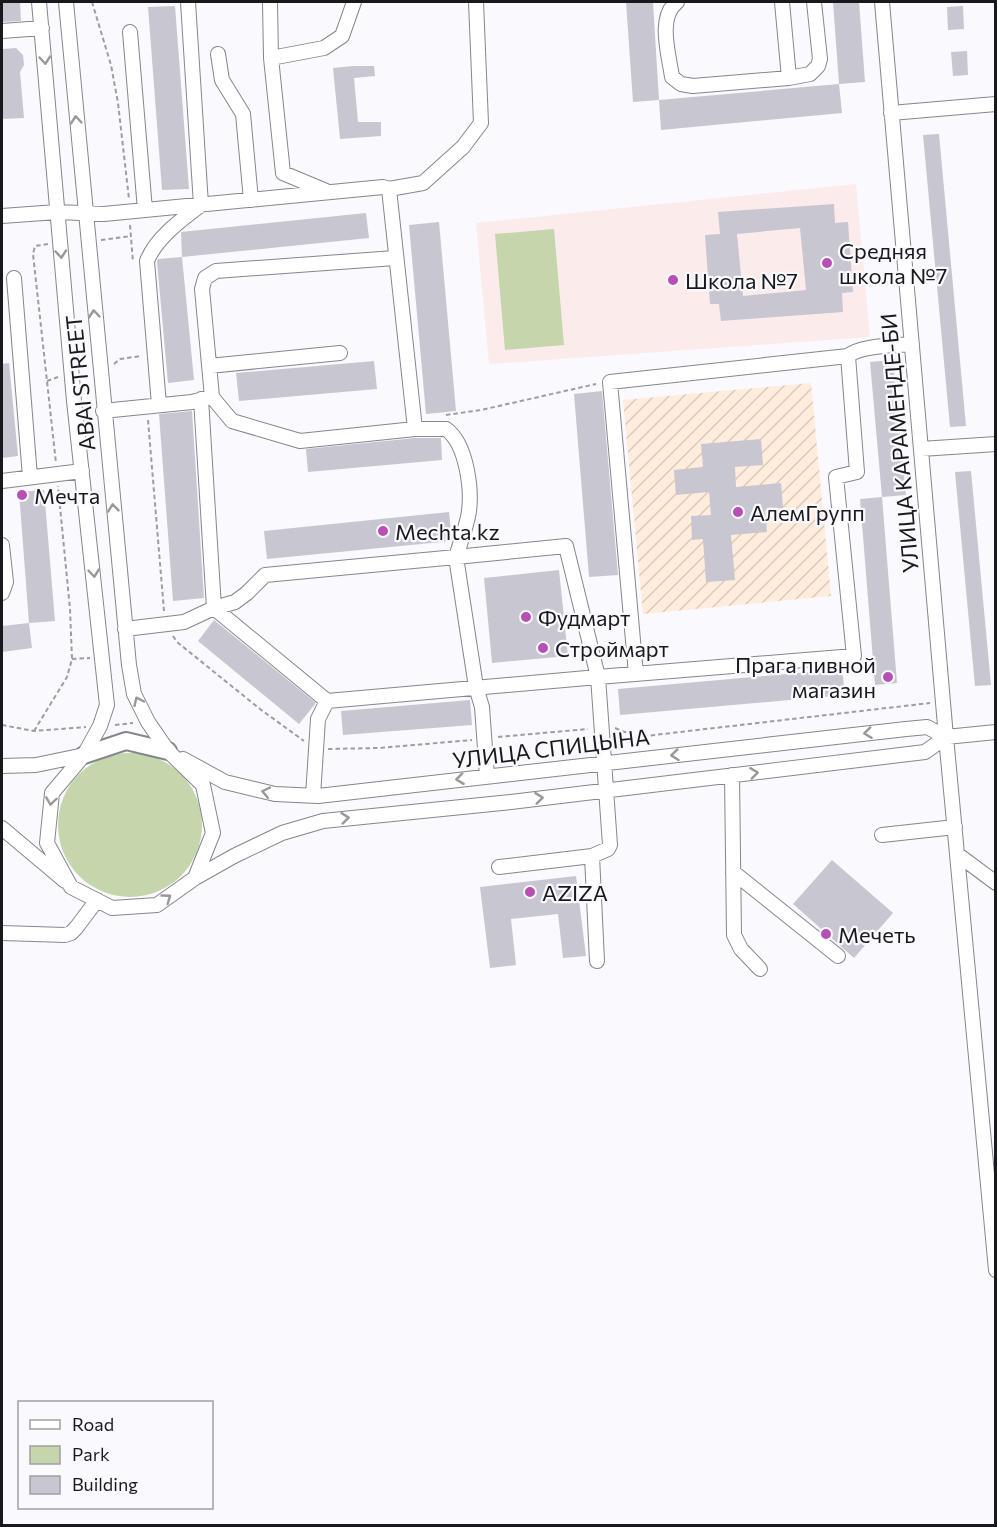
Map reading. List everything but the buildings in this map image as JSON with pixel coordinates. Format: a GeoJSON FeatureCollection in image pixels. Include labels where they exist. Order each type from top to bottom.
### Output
{"type":"FeatureCollection","features":[{"type":"Feature","properties":{"kind":"main road"},"geometry":{"type":"LineString","coordinates":[[84,754],[126,741],[168,751]]}},
{"type":"Feature","properties":{"kind":"street","name":"ABAI STREET"},"geometry":{"type":"LineString","coordinates":[[39,2],[82,471],[107,705],[100,726],[84,754]]}},
{"type":"Feature","properties":{"kind":"street","name":"ABAI STREET"},"geometry":{"type":"LineString","coordinates":[[66,2],[125,629],[134,694],[148,722],[168,751]]}},
{"type":"Feature","properties":{"kind":"street"},"geometry":{"type":"LineString","coordinates":[[188,2],[201,205]]}},
{"type":"Feature","properties":{"kind":"street"},"geometry":{"type":"LineString","coordinates":[[270,2],[271,58],[283,173],[330,192]]}},
{"type":"Feature","properties":{"kind":"street"},"geometry":{"type":"LineString","coordinates":[[271,58],[324,48],[342,36],[354,2]]}},
{"type":"Feature","properties":{"kind":"street"},"geometry":{"type":"LineString","coordinates":[[2,216],[57,212],[104,214],[130,212],[383,187],[389,189],[423,183],[464,147],[481,123],[476,2]]}},
{"type":"Feature","properties":{"kind":"street"},"geometry":{"type":"LineString","coordinates":[[782,2],[789,78]]}},
{"type":"Feature","properties":{"kind":"street"},"geometry":{"type":"LineString","coordinates":[[670,5],[666,26],[672,77],[681,84],[693,86],[789,78],[810,74],[818,66],[820,59],[814,2]]}},
{"type":"Feature","properties":{"kind":"street","name":"УЛИЦА КАРАМЕНДЕ-БИ"},"geometry":{"type":"LineString","coordinates":[[882,2],[946,736],[996,1270]]}},
{"type":"Feature","properties":{"kind":"street"},"geometry":{"type":"LineString","coordinates":[[2,31],[42,28]]}},
{"type":"Feature","properties":{"kind":"street"},"geometry":{"type":"LineString","coordinates":[[130,32],[145,210]]}},
{"type":"Feature","properties":{"kind":"street"},"geometry":{"type":"LineString","coordinates":[[218,54],[222,80],[243,114],[251,200]]}},
{"type":"Feature","properties":{"kind":"street"},"geometry":{"type":"LineString","coordinates":[[891,112],[996,104]]}},
{"type":"Feature","properties":{"kind":"street"},"geometry":{"type":"LineString","coordinates":[[389,189],[415,429]]}},
{"type":"Feature","properties":{"kind":"street"},"geometry":{"type":"LineString","coordinates":[[153,406],[147,261],[183,218],[201,205]]}},
{"type":"Feature","properties":{"kind":"street"},"geometry":{"type":"LineString","coordinates":[[395,258],[216,270],[205,278],[202,289],[209,366],[206,398],[214,608],[327,701],[854,656],[836,487],[836,477],[856,472],[848,356]]}},
{"type":"Feature","properties":{"kind":"street"},"geometry":{"type":"LineString","coordinates":[[14,278],[30,477]]}},
{"type":"Feature","properties":{"kind":"street"},"geometry":{"type":"LineString","coordinates":[[636,674],[610,382],[848,356],[853,352],[868,348],[912,344]]}},
{"type":"Feature","properties":{"kind":"street"},"geometry":{"type":"LineString","coordinates":[[209,366],[340,353]]}},
{"type":"Feature","properties":{"kind":"street"},"geometry":{"type":"LineString","coordinates":[[103,411],[206,398]]}},
{"type":"Feature","properties":{"kind":"street"},"geometry":{"type":"LineString","coordinates":[[206,398],[232,421],[300,441],[415,429],[446,429],[458,443],[468,475],[469,515],[456,557],[476,687],[482,707],[487,776]]}},
{"type":"Feature","properties":{"kind":"street"},"geometry":{"type":"LineString","coordinates":[[921,449],[996,444]]}},
{"type":"Feature","properties":{"kind":"street"},"geometry":{"type":"LineString","coordinates":[[2,481],[82,471]]}},
{"type":"Feature","properties":{"kind":"street"},"geometry":{"type":"LineString","coordinates":[[2,545],[6,582],[2,593]]}},
{"type":"Feature","properties":{"kind":"street"},"geometry":{"type":"LineString","coordinates":[[125,629],[184,622],[214,608],[235,602],[265,575],[566,546],[598,677],[610,845],[608,849],[592,856],[499,867]]}},
{"type":"Feature","properties":{"kind":"street"},"geometry":{"type":"LineString","coordinates":[[313,796],[318,719],[327,701]]}},
{"type":"Feature","properties":{"kind":"street","name":"УЛИЦА СПИЦЫНА"},"geometry":{"type":"LineString","coordinates":[[168,751],[225,782],[274,794],[313,796],[927,727],[946,736],[996,732]]}},
{"type":"Feature","properties":{"kind":"street","name":"УЛИЦА СПИЦЫНА"},"geometry":{"type":"LineString","coordinates":[[195,878],[282,833],[323,821],[925,752],[946,736]]}},
{"type":"Feature","properties":{"kind":"street"},"geometry":{"type":"LineString","coordinates":[[2,828],[71,887],[112,908],[158,905],[195,878],[213,833],[203,785],[168,751]]}},
{"type":"Feature","properties":{"kind":"street"},"geometry":{"type":"LineString","coordinates":[[2,765],[36,765],[84,754]]}},
{"type":"Feature","properties":{"kind":"street"},"geometry":{"type":"LineString","coordinates":[[71,887],[47,843],[52,793],[84,754]]}},
{"type":"Feature","properties":{"kind":"street"},"geometry":{"type":"LineString","coordinates":[[732,775],[734,935],[741,949],[760,969]]}},
{"type":"Feature","properties":{"kind":"street"},"geometry":{"type":"LineString","coordinates":[[882,835],[955,827]]}},
{"type":"Feature","properties":{"kind":"street"},"geometry":{"type":"LineString","coordinates":[[957,854],[996,883]]}},
{"type":"Feature","properties":{"kind":"street"},"geometry":{"type":"LineString","coordinates":[[592,856],[597,961]]}},
{"type":"Feature","properties":{"kind":"street"},"geometry":{"type":"LineString","coordinates":[[733,872],[838,956]]}},
{"type":"Feature","properties":{"kind":"street"},"geometry":{"type":"LineString","coordinates":[[2,933],[65,935],[71,933],[97,900]]}},
{"type":"Feature","properties":{"kind":"path"},"geometry":{"type":"LineString","coordinates":[[92,2],[111,65],[118,103],[134,268]]}},
{"type":"Feature","properties":{"kind":"path"},"geometry":{"type":"LineString","coordinates":[[87,240],[131,236]]}},
{"type":"Feature","properties":{"kind":"path"},"geometry":{"type":"LineString","coordinates":[[99,368],[116,364],[120,359],[141,356]]}},
{"type":"Feature","properties":{"kind":"path"},"geometry":{"type":"LineString","coordinates":[[441,415],[481,410],[610,382]]}},
{"type":"Feature","properties":{"kind":"path"},"geometry":{"type":"LineString","coordinates":[[153,406],[166,624],[177,642],[260,710],[315,749],[379,748],[601,728],[614,728],[637,737],[943,702]]}},
{"type":"Feature","properties":{"kind":"path"},"geometry":{"type":"LineString","coordinates":[[72,659],[103,657]]}},
{"type":"Feature","properties":{"kind":"path"},"geometry":{"type":"LineString","coordinates":[[2,725],[34,731],[148,722]]}},
{"type":"Feature","properties":{"kind":"shaded area","name":"Школа №7"},"geometry":{"type":"Polygon","coordinates":[[[856,184],[870,337],[489,364],[476,223],[856,184]]]}},
{"type":"Feature","properties":{"kind":"shaded area"},"geometry":{"type":"Polygon","coordinates":[[[811,383],[831,596],[643,614],[623,400],[811,383]]]}},
{"type":"Feature","properties":{"kind":"green space"},"geometry":{"type":"Polygon","coordinates":[[[554,229],[564,345],[505,350],[495,234],[554,229]]]}},
{"type":"Feature","properties":{"kind":"green space"},"geometry":{"type":"Polygon","coordinates":[[[130,753],[157,759],[170,765],[181,774],[190,785],[196,798],[202,825],[196,852],[190,865],[181,876],[170,885],[157,891],[130,897],[103,891],[90,885],[79,876],[70,865],[64,852],[58,825],[64,798],[70,785],[79,774],[90,765],[103,759],[130,753]]]}},
{"type":"Feature","properties":{"kind":"place","name":"Средняя школа №7"},"geometry":{"type":"Point","coordinates":[827,263]}},
{"type":"Feature","properties":{"kind":"place","name":"Школа №7"},"geometry":{"type":"Point","coordinates":[673,280]}},
{"type":"Feature","properties":{"kind":"place","name":"Мечта"},"geometry":{"type":"Point","coordinates":[22,495]}},
{"type":"Feature","properties":{"kind":"place","name":"АлемГрупп"},"geometry":{"type":"Point","coordinates":[738,512]}},
{"type":"Feature","properties":{"kind":"place","name":"Mechta.kz"},"geometry":{"type":"Point","coordinates":[383,531]}},
{"type":"Feature","properties":{"kind":"place","name":"Фудмарт"},"geometry":{"type":"Point","coordinates":[526,617]}},
{"type":"Feature","properties":{"kind":"place","name":"Строймарт"},"geometry":{"type":"Point","coordinates":[543,648]}},
{"type":"Feature","properties":{"kind":"place","name":"Прага пивной магазин"},"geometry":{"type":"Point","coordinates":[888,677]}},
{"type":"Feature","properties":{"kind":"place","name":"AZIZA"},"geometry":{"type":"Point","coordinates":[530,892]}},
{"type":"Feature","properties":{"kind":"place","name":"Мечеть"},"geometry":{"type":"Point","coordinates":[826,934]}}]}
